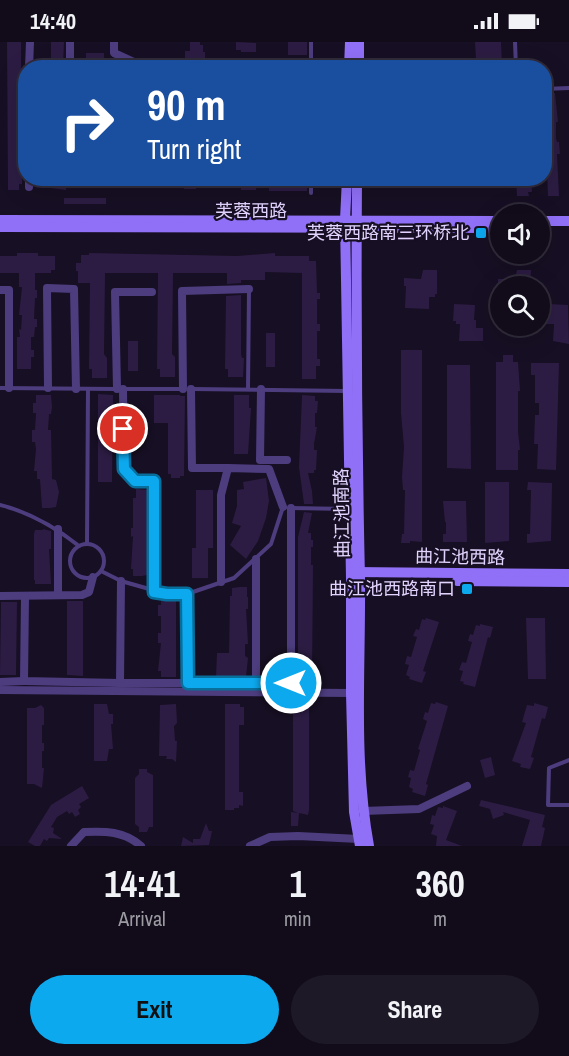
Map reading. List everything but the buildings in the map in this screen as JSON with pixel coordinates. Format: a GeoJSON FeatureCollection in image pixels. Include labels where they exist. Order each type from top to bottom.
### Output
{"type":"FeatureCollection","features":[{"type":"Feature","properties":{"kind":"main road"},"geometry":{"type":"LineString","coordinates":[[350,42],[350,60]]}},
{"type":"Feature","properties":{"kind":"main road"},"geometry":{"type":"LineString","coordinates":[[359,42],[359,60]]}},
{"type":"Feature","properties":{"kind":"main road"},"geometry":{"type":"LineString","coordinates":[[347,186],[351,224]]}},
{"type":"Feature","properties":{"kind":"main road","name":"曲江池南路"},"geometry":{"type":"LineString","coordinates":[[356,186],[351,224],[348,391],[350,509],[355,576],[363,811],[369,846]]}},
{"type":"Feature","properties":{"kind":"main road","name":"芙蓉西路"},"geometry":{"type":"LineString","coordinates":[[0,220],[490,228]]}},
{"type":"Feature","properties":{"kind":"main road","name":"芙蓉西路"},"geometry":{"type":"LineString","coordinates":[[0,227],[351,224],[490,220]]}},
{"type":"Feature","properties":{"kind":"main road"},"geometry":{"type":"LineString","coordinates":[[550,221],[569,221]]}},
{"type":"Feature","properties":{"kind":"main road","name":"曲江池南路"},"geometry":{"type":"LineString","coordinates":[[351,224],[356,390],[355,576],[351,693],[354,812],[360,842]]}},
{"type":"Feature","properties":{"kind":"main road"},"geometry":{"type":"LineString","coordinates":[[550,228],[569,228]]}},
{"type":"Feature","properties":{"kind":"main road","name":"曲江池西路"},"geometry":{"type":"LineString","coordinates":[[355,576],[569,574]]}},
{"type":"Feature","properties":{"kind":"main road","name":"曲江池西路"},"geometry":{"type":"LineString","coordinates":[[355,576],[569,582]]}},
{"type":"Feature","properties":{"kind":"street"},"geometry":{"type":"LineString","coordinates":[[29,60],[30,42]]}},
{"type":"Feature","properties":{"kind":"street"},"geometry":{"type":"LineString","coordinates":[[70,42],[70,60]]}},
{"type":"Feature","properties":{"kind":"street"},"geometry":{"type":"LineString","coordinates":[[114,42],[114,53],[129,60]]}},
{"type":"Feature","properties":{"kind":"street"},"geometry":{"type":"LineString","coordinates":[[48,388],[47,288],[74,289],[76,388]]}},
{"type":"Feature","properties":{"kind":"street"},"geometry":{"type":"LineString","coordinates":[[0,291],[9,290],[4,388]]}},
{"type":"Feature","properties":{"kind":"street"},"geometry":{"type":"LineString","coordinates":[[183,389],[182,291],[249,290]]}},
{"type":"Feature","properties":{"kind":"street"},"geometry":{"type":"LineString","coordinates":[[152,292],[115,292],[124,469],[135,481],[154,481],[154,592]]}},
{"type":"Feature","properties":{"kind":"street"},"geometry":{"type":"LineString","coordinates":[[0,682],[291,683],[287,507],[269,469],[192,468],[192,389]]}},
{"type":"Feature","properties":{"kind":"street"},"geometry":{"type":"LineString","coordinates":[[261,389],[260,460],[286,460]]}},
{"type":"Feature","properties":{"kind":"street"},"geometry":{"type":"LineString","coordinates":[[221,582],[221,495],[228,468]]}},
{"type":"Feature","properties":{"kind":"street"},"geometry":{"type":"LineString","coordinates":[[58,529],[58,595]]}},
{"type":"Feature","properties":{"kind":"street"},"geometry":{"type":"LineString","coordinates":[[256,559],[256,683]]}},
{"type":"Feature","properties":{"kind":"street"},"geometry":{"type":"LineString","coordinates":[[0,596],[82,595],[89,592],[93,577]]}},
{"type":"Feature","properties":{"kind":"street"},"geometry":{"type":"LineString","coordinates":[[120,581],[120,683]]}},
{"type":"Feature","properties":{"kind":"street"},"geometry":{"type":"LineString","coordinates":[[187,594],[188,683]]}},
{"type":"Feature","properties":{"kind":"street"},"geometry":{"type":"LineString","coordinates":[[24,681],[25,596]]}},
{"type":"Feature","properties":{"kind":"street"},"geometry":{"type":"LineString","coordinates":[[0,690],[351,693]]}},
{"type":"Feature","properties":{"kind":"street"},"geometry":{"type":"LineString","coordinates":[[363,811],[419,809],[467,786]]}},
{"type":"Feature","properties":{"kind":"street"},"geometry":{"type":"LineString","coordinates":[[71,846],[84,832],[109,831],[132,838],[141,846]]}},
{"type":"Feature","properties":{"kind":"street"},"geometry":{"type":"LineString","coordinates":[[250,846],[270,837],[298,836],[360,842]]}},
{"type":"Feature","properties":{"kind":"lane"},"geometry":{"type":"LineString","coordinates":[[311,42],[311,60]]}},
{"type":"Feature","properties":{"kind":"lane"},"geometry":{"type":"LineString","coordinates":[[515,42],[516,60]]}},
{"type":"Feature","properties":{"kind":"lane"},"geometry":{"type":"LineString","coordinates":[[552,89],[569,88]]}},
{"type":"Feature","properties":{"kind":"lane"},"geometry":{"type":"LineString","coordinates":[[311,186],[311,193]]}},
{"type":"Feature","properties":{"kind":"lane"},"geometry":{"type":"LineString","coordinates":[[248,389],[249,290]]}},
{"type":"Feature","properties":{"kind":"lane"},"geometry":{"type":"LineString","coordinates":[[4,388],[348,391]]}},
{"type":"Feature","properties":{"kind":"lane"},"geometry":{"type":"LineString","coordinates":[[87,544],[88,389]]}},
{"type":"Feature","properties":{"kind":"lane"},"geometry":{"type":"LineString","coordinates":[[0,505],[15,508],[58,529],[79,546]]}},
{"type":"Feature","properties":{"kind":"lane"},"geometry":{"type":"LineString","coordinates":[[101,571],[120,581],[154,592],[187,594],[234,578],[256,559],[271,544],[287,507],[350,509]]}},
{"type":"Feature","properties":{"kind":"lane"},"geometry":{"type":"LineString","coordinates":[[87,544],[96,546],[105,559],[101,571],[93,577],[78,576],[71,567],[70,557],[79,546],[87,544]]}},
{"type":"Feature","properties":{"kind":"lane"},"geometry":{"type":"LineString","coordinates":[[569,760],[549,768],[548,805],[569,805]]}},
{"type":"Feature","properties":{"kind":"place","name":"芙蓉西路南三环桥北"},"geometry":{"type":"Point","coordinates":[481,233]}},
{"type":"Feature","properties":{"kind":"place","name":"曲江池西路南口"},"geometry":{"type":"Point","coordinates":[467,589]}},
{"type":"Feature","properties":{"kind":"route"},"geometry":{"type":"LineString","coordinates":[[123,429],[124,469],[135,481],[154,481],[154,592],[187,594],[188,683],[291,683]]}}]}
